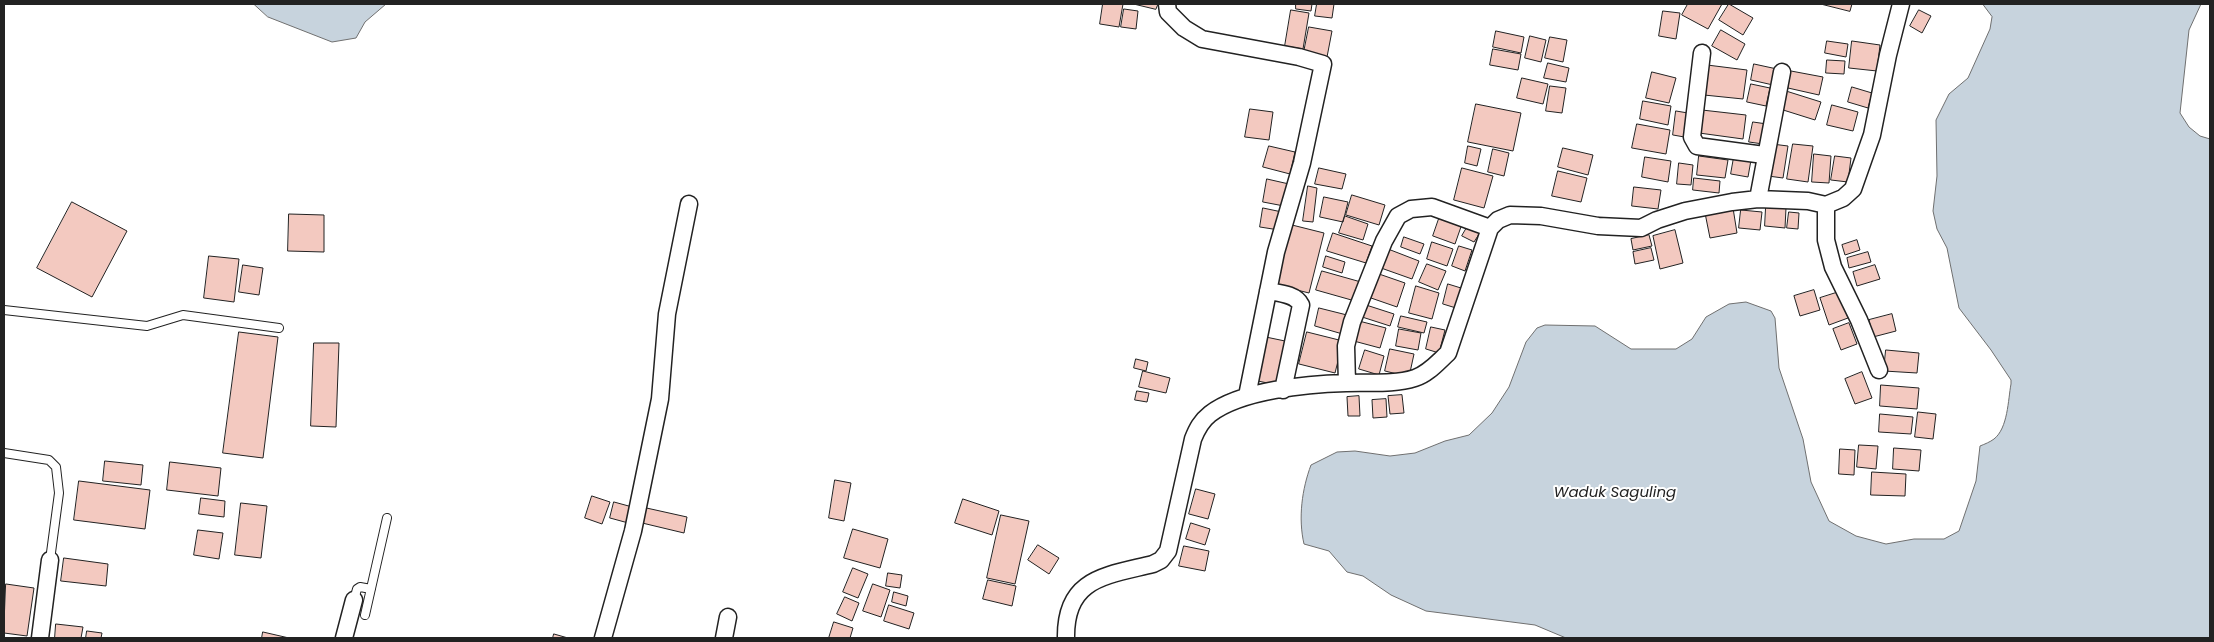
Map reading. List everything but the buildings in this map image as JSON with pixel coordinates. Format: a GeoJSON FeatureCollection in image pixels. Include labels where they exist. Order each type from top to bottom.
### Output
{"type":"FeatureCollection","features":[{"type":"Feature","properties":{"kind":"street"},"geometry":{"type":"LineString","coordinates":[[1166,4],[1168,12],[1184,28],[1202,39],[1299,57],[1323,64],[1302,163],[1276,252],[1247,396]]}},
{"type":"Feature","properties":{"kind":"street"},"geometry":{"type":"LineString","coordinates":[[1066,638],[1069,607],[1076,594],[1097,580],[1153,564],[1161,560],[1168,550],[1193,439],[1200,424],[1209,414],[1224,405],[1247,396],[1347,383],[1397,382],[1417,378],[1434,367],[1448,353],[1490,228],[1498,220],[1510,215],[1541,216],[1598,226],[1641,228],[1657,220],[1685,211],[1758,199],[1808,201],[1826,205],[1843,198],[1853,189],[1872,135],[1888,55],[1901,4]]}},
{"type":"Feature","properties":{"kind":"street"},"geometry":{"type":"LineString","coordinates":[[1702,53],[1692,137],[1694,142],[1697,146],[1764,155]]}},
{"type":"Feature","properties":{"kind":"street"},"geometry":{"type":"LineString","coordinates":[[1758,199],[1764,155],[1782,72]]}},
{"type":"Feature","properties":{"kind":"street"},"geometry":{"type":"LineString","coordinates":[[603,638],[633,531],[660,399],[667,314],[689,204]]}},
{"type":"Feature","properties":{"kind":"street"},"geometry":{"type":"LineString","coordinates":[[1826,205],[1826,240],[1833,267],[1859,320],[1880,370]]}},
{"type":"Feature","properties":{"kind":"street"},"geometry":{"type":"LineString","coordinates":[[1347,383],[1346,346],[1352,322],[1384,242],[1398,216],[1411,209],[1432,207],[1490,228]]}},
{"type":"Feature","properties":{"kind":"street"},"geometry":{"type":"LineString","coordinates":[[1268,291],[1293,297],[1299,300],[1301,305],[1283,390]]}},
{"type":"Feature","properties":{"kind":"street"},"geometry":{"type":"LineString","coordinates":[[40,638],[50,560]]}},
{"type":"Feature","properties":{"kind":"street"},"geometry":{"type":"LineString","coordinates":[[344,638],[354,600]]}},
{"type":"Feature","properties":{"kind":"street"},"geometry":{"type":"LineString","coordinates":[[724,638],[728,617]]}},
{"type":"Feature","properties":{"kind":"lane"},"geometry":{"type":"LineString","coordinates":[[4,310],[147,326],[183,315],[279,328]]}},
{"type":"Feature","properties":{"kind":"lane"},"geometry":{"type":"LineString","coordinates":[[4,452],[49,460],[56,467],[59,493],[50,560]]}},
{"type":"Feature","properties":{"kind":"lane"},"geometry":{"type":"LineString","coordinates":[[365,615],[387,518]]}},
{"type":"Feature","properties":{"kind":"lane"},"geometry":{"type":"LineString","coordinates":[[354,600],[357,589],[360,587],[371,590]]}},
{"type":"Feature","properties":{"kind":"water"},"geometry":{"type":"Polygon","coordinates":[[[254,4],[386,4],[365,22],[356,38],[332,42],[268,17],[254,4]]]}},
{"type":"Feature","properties":{"kind":"water","name":"Waduk Saguling"},"geometry":{"type":"Polygon","coordinates":[[[1983,4],[2201,4],[2189,30],[2180,113],[2189,127],[2200,136],[2210,139],[2210,638],[1566,638],[1535,625],[1426,611],[1391,595],[1363,576],[1347,572],[1329,551],[1304,544],[1301,514],[1305,484],[1311,465],[1337,452],[1355,451],[1390,456],[1415,453],[1445,441],[1469,435],[1492,413],[1509,387],[1526,342],[1537,328],[1545,325],[1595,326],[1631,349],[1676,349],[1692,339],[1706,317],[1729,304],[1746,302],[1771,311],[1775,318],[1779,368],[1803,439],[1811,482],[1829,521],[1856,536],[1886,544],[1914,539],[1944,539],[1959,531],[1976,481],[1980,446],[1994,439],[2002,428],[2007,413],[2011,384],[2011,380],[1991,350],[1959,308],[1947,248],[1937,229],[1933,211],[1937,176],[1936,120],[1949,94],[1968,78],[1990,29],[1992,17],[1983,4]]]}}]}
